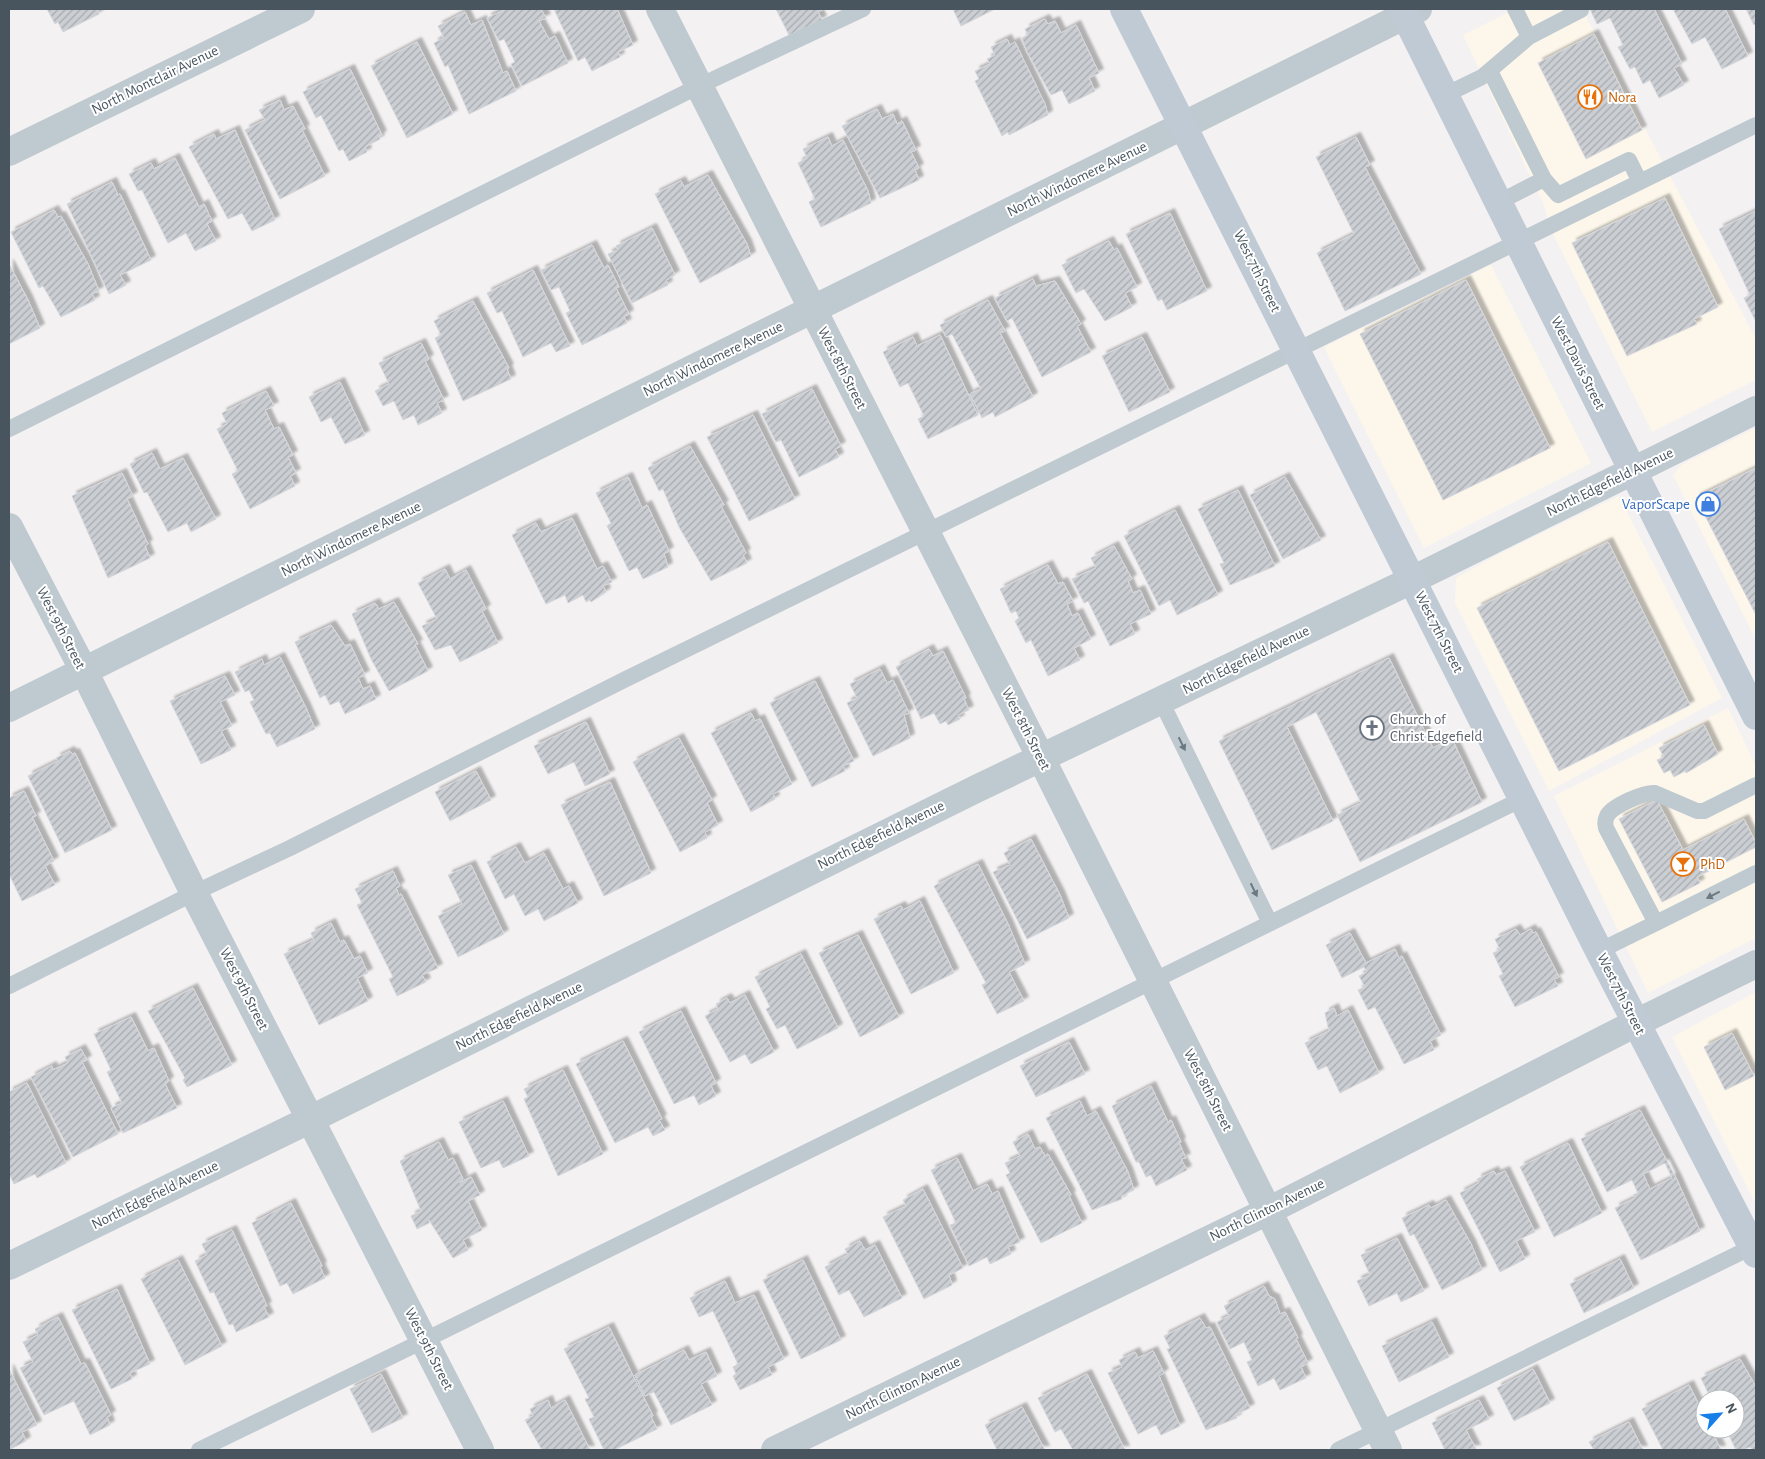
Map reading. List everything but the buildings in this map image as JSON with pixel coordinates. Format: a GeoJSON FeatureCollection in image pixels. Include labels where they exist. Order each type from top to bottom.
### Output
{"type":"FeatureCollection","features":[{"type":"Feature","properties":{"kind":"street","name":"North Montclair Avenue"},"geometry":{"type":"LineString","coordinates":[[9,152],[302,9]]}},
{"type":"Feature","properties":{"kind":"street","name":"West 8th Street"},"geometry":{"type":"LineString","coordinates":[[660,9],[1041,758],[1383,1440]]}},
{"type":"Feature","properties":{"kind":"street","name":"West 7th Street"},"geometry":{"type":"LineString","coordinates":[[1124,9],[1636,1023],[1755,1248]]}},
{"type":"Feature","properties":{"kind":"street","name":"North Windomere Avenue"},"geometry":{"type":"LineString","coordinates":[[9,708],[1184,126],[1408,11]]}},
{"type":"Feature","properties":{"kind":"street","name":"West Davis Street"},"geometry":{"type":"LineString","coordinates":[[1408,11],[1445,95],[1634,471],[1750,687],[1756,716]]}},
{"type":"Feature","properties":{"kind":"street","name":"North Edgefield Avenue"},"geometry":{"type":"LineString","coordinates":[[9,1266],[311,1119],[958,797],[1412,580],[1756,410]]}},
{"type":"Feature","properties":{"kind":"street","name":"West 9th Street"},"geometry":{"type":"LineString","coordinates":[[9,527],[84,671],[194,893],[480,1450]]}},
{"type":"Feature","properties":{"kind":"street","name":"North Clinton Avenue"},"geometry":{"type":"LineString","coordinates":[[775,1450],[1268,1211],[1636,1023],[1756,964]]}},
{"type":"Feature","properties":{"kind":"lane"},"geometry":{"type":"LineString","coordinates":[[9,429],[699,86],[863,9]]}},
{"type":"Feature","properties":{"kind":"lane"},"geometry":{"type":"LineString","coordinates":[[1515,9],[1529,37]]}},
{"type":"Feature","properties":{"kind":"lane"},"geometry":{"type":"LineString","coordinates":[[1445,95],[1482,77],[1529,37],[1581,10]]}},
{"type":"Feature","properties":{"kind":"lane"},"geometry":{"type":"LineString","coordinates":[[1490,71],[1544,179],[1558,195],[1629,160],[1640,182]]}},
{"type":"Feature","properties":{"kind":"lane"},"geometry":{"type":"LineString","coordinates":[[9,986],[194,893],[290,848],[626,679],[1756,125]]}},
{"type":"Feature","properties":{"kind":"lane"},"geometry":{"type":"LineString","coordinates":[[1499,202],[1544,179]]}},
{"type":"Feature","properties":{"kind":"lane"},"geometry":{"type":"LineString","coordinates":[[1161,701],[1270,923]]}},
{"type":"Feature","properties":{"kind":"lane"},"geometry":{"type":"LineString","coordinates":[[1656,923],[1606,828],[1607,816],[1610,812],[1635,798],[1649,793],[1655,793],[1697,810],[1709,810],[1756,784]]}},
{"type":"Feature","properties":{"kind":"lane"},"geometry":{"type":"LineString","coordinates":[[199,1450],[1522,799]]}},
{"type":"Feature","properties":{"kind":"lane"},"geometry":{"type":"LineString","coordinates":[[1600,951],[1756,873]]}},
{"type":"Feature","properties":{"kind":"lane"},"geometry":{"type":"LineString","coordinates":[[1338,1450],[1383,1440],[1755,1248]]}},
{"type":"Feature","properties":{"kind":"shaded area"},"geometry":{"type":"Polygon","coordinates":[[[1515,9],[1582,9],[1756,339],[1756,380],[1652,432],[1553,234],[1543,203],[1463,35],[1515,9]]]}},
{"type":"Feature","properties":{"kind":"shaded area"},"geometry":{"type":"Polygon","coordinates":[[[1491,265],[1591,463],[1424,548],[1324,347],[1491,265]]]}},
{"type":"Feature","properties":{"kind":"shaded area"},"geometry":{"type":"Polygon","coordinates":[[[1756,428],[1756,640],[1673,475],[1681,465],[1756,428]]]}},
{"type":"Feature","properties":{"kind":"shaded area"},"geometry":{"type":"Polygon","coordinates":[[[1619,496],[1722,698],[1549,791],[1455,603],[1456,578],[1503,552],[1619,496]]]}},
{"type":"Feature","properties":{"kind":"shaded area"},"geometry":{"type":"Polygon","coordinates":[[[1728,708],[1756,766],[1756,938],[1648,993],[1554,796],[1728,708]]]}},
{"type":"Feature","properties":{"kind":"shaded area"},"geometry":{"type":"Polygon","coordinates":[[[1756,992],[1756,1205],[1672,1037],[1756,992]]]}},
{"type":"Feature","properties":{"kind":"place","name":"Nora"},"geometry":{"type":"Point","coordinates":[1590,97]}},
{"type":"Feature","properties":{"kind":"place","name":"VaporScape"},"geometry":{"type":"Point","coordinates":[1708,504]}},
{"type":"Feature","properties":{"kind":"place","name":"Church of Christ Edgefield"},"geometry":{"type":"Point","coordinates":[1372,728]}},
{"type":"Feature","properties":{"kind":"place","name":"PhD"},"geometry":{"type":"Point","coordinates":[1683,864]}}]}
